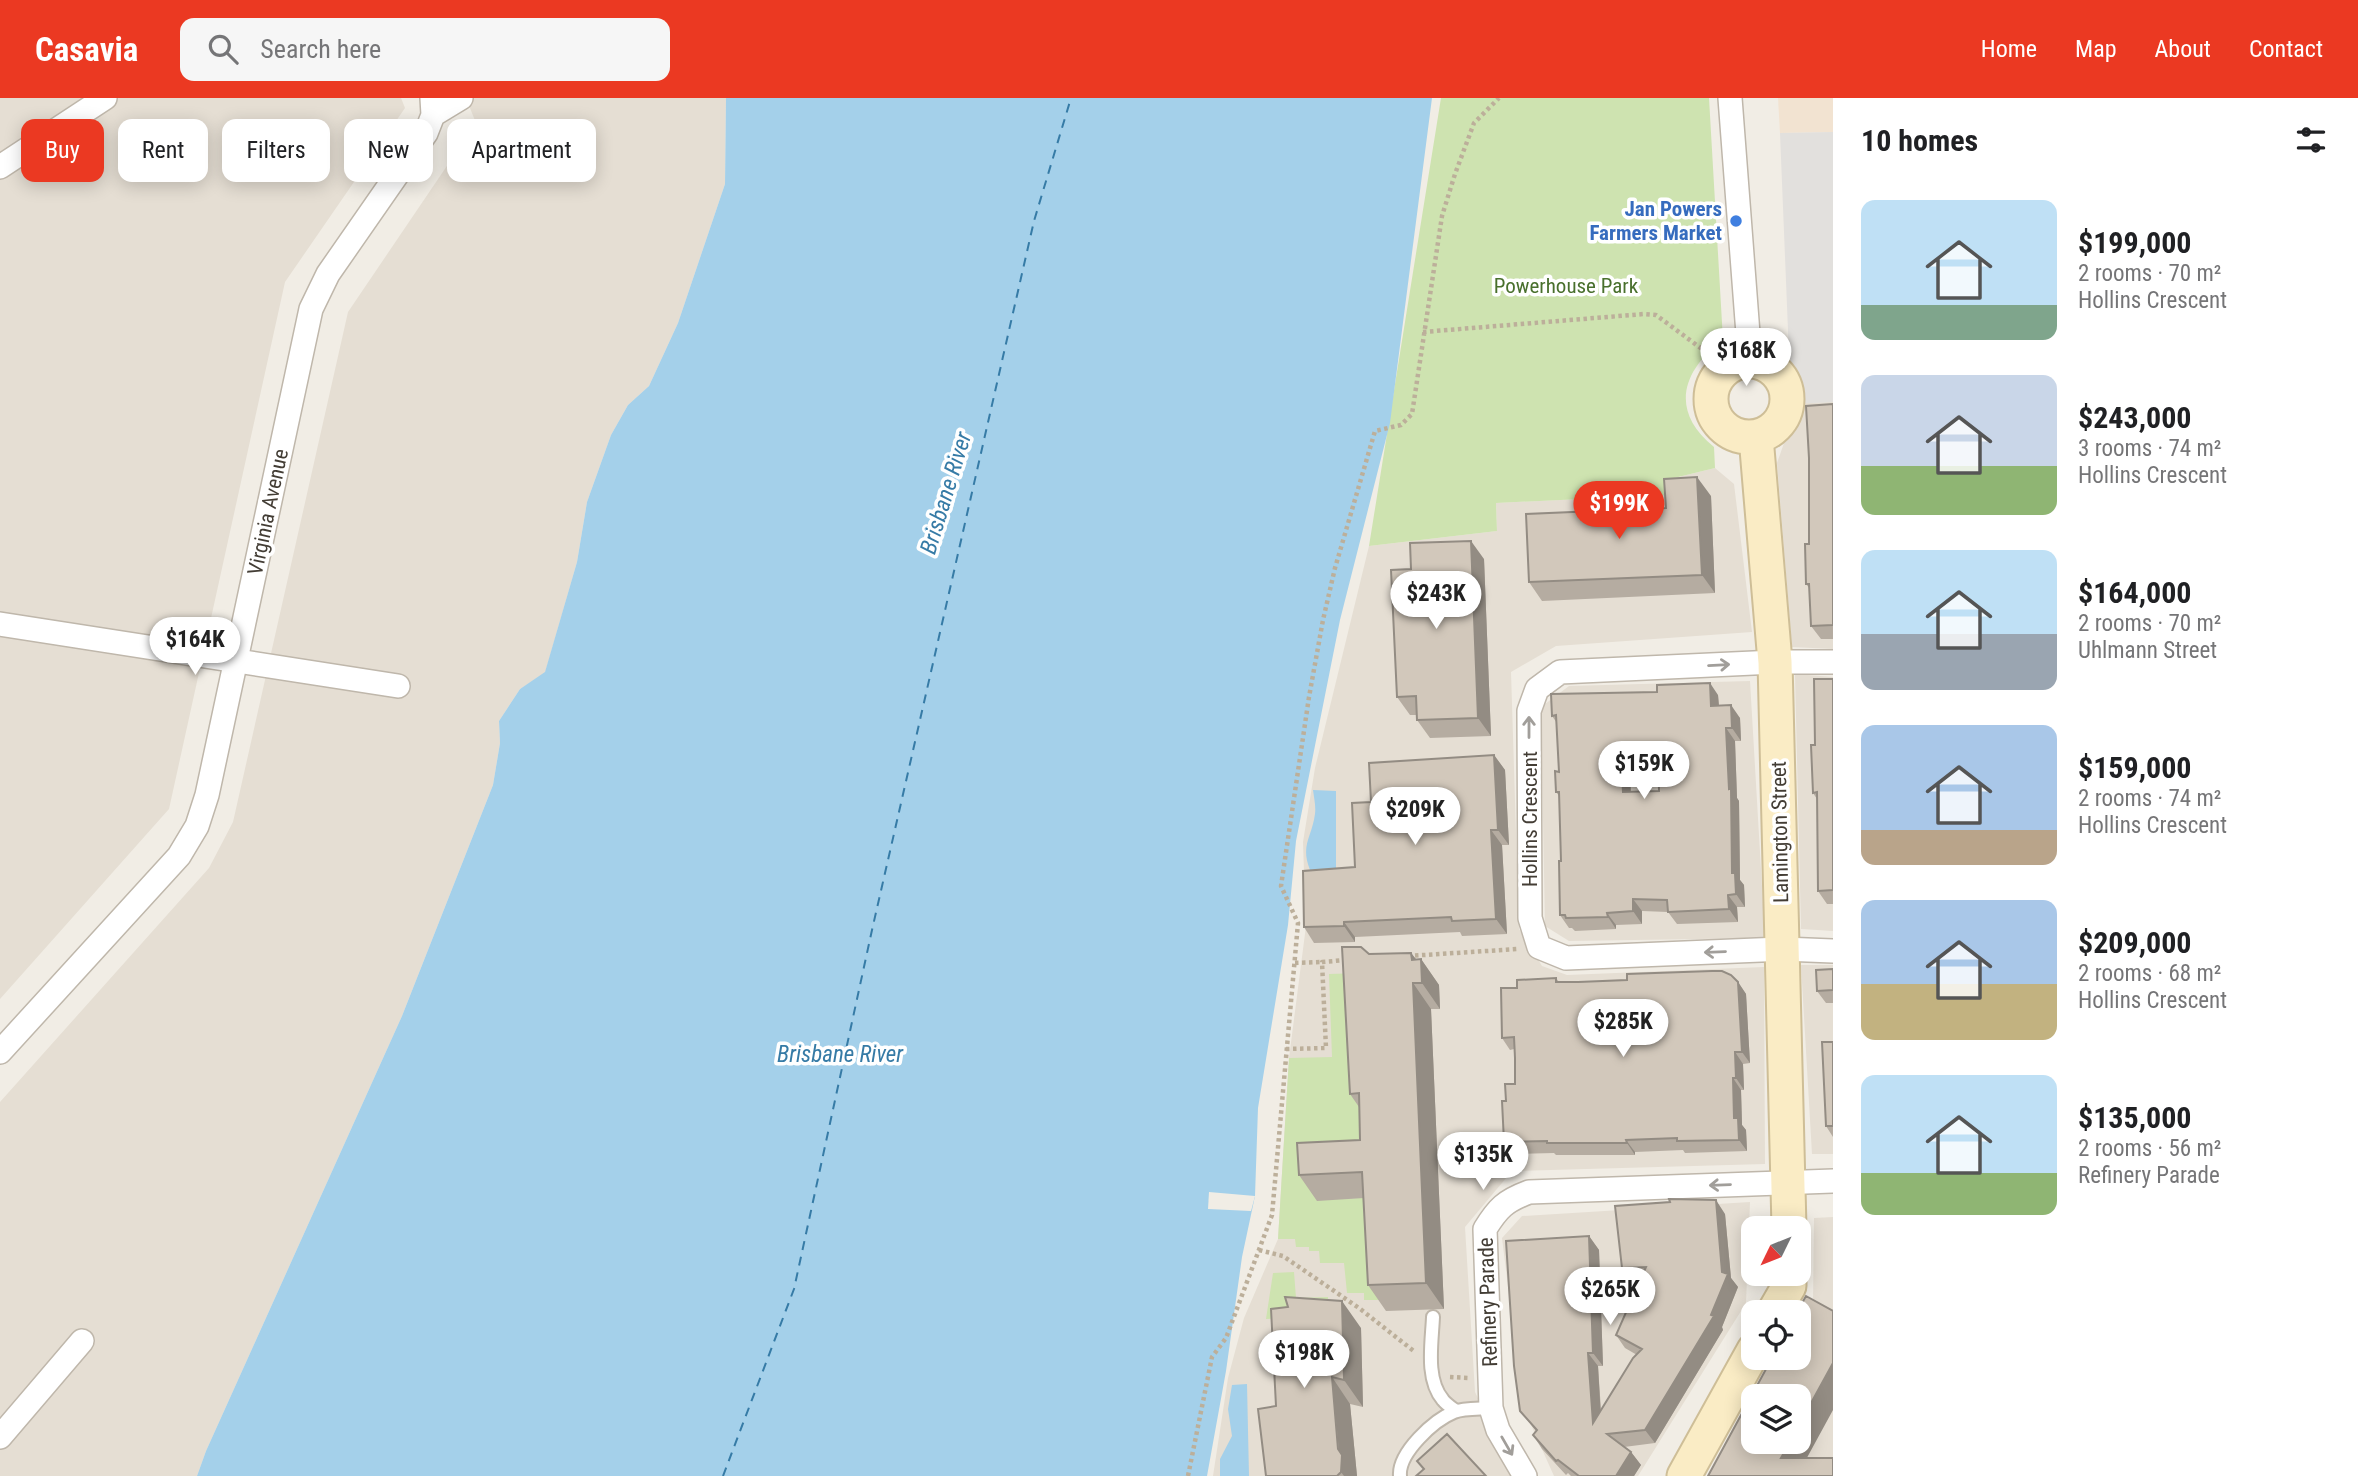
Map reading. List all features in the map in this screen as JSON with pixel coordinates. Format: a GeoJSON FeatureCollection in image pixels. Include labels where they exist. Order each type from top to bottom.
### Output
{"type":"FeatureCollection","features":[{"type":"Feature","properties":{"kind":"street"},"geometry":{"type":"LineString","coordinates":[[0,167],[105,98]]}},
{"type":"Feature","properties":{"kind":"street"},"geometry":{"type":"LineString","coordinates":[[433,107],[461,98]]}},
{"type":"Feature","properties":{"kind":"street"},"geometry":{"type":"LineString","coordinates":[[1730,98],[1750,360]]}},
{"type":"Feature","properties":{"kind":"street","name":"Virginia Avenue"},"geometry":{"type":"LineString","coordinates":[[0,1052],[179,856],[197,826],[207,795],[237,662],[311,309],[328,274],[426,134],[433,107]]}},
{"type":"Feature","properties":{"kind":"street"},"geometry":{"type":"LineString","coordinates":[[1750,360],[1763,363],[1782,379],[1786,390],[1784,415],[1768,433],[1756,437],[1731,433],[1720,425],[1713,414],[1711,389],[1717,377],[1737,362],[1750,360]]}},
{"type":"Feature","properties":{"kind":"street","name":"Lamington Street"},"geometry":{"type":"LineString","coordinates":[[1756,437],[1775,662],[1789,1216]]}},
{"type":"Feature","properties":{"kind":"street"},"geometry":{"type":"LineString","coordinates":[[0,624],[398,686]]}},
{"type":"Feature","properties":{"kind":"street","name":"Hollins Crescent"},"geometry":{"type":"LineString","coordinates":[[1539,947],[1530,918],[1529,711],[1537,689],[1559,672],[1775,662],[1833,662]]}},
{"type":"Feature","properties":{"kind":"street"},"geometry":{"type":"LineString","coordinates":[[1539,947],[1566,958],[1783,949],[1833,951]]}},
{"type":"Feature","properties":{"kind":"street","name":"Refinery Parade"},"geometry":{"type":"LineString","coordinates":[[1525,1476],[1497,1430],[1492,1408],[1485,1229],[1496,1210],[1511,1199],[1529,1192],[1833,1181]]}},
{"type":"Feature","properties":{"kind":"street"},"geometry":{"type":"LineString","coordinates":[[0,1437],[82,1341]]}},
{"type":"Feature","properties":{"kind":"street"},"geometry":{"type":"LineString","coordinates":[[1684,1476],[1743,1370]]}},
{"type":"Feature","properties":{"kind":"lane"},"geometry":{"type":"LineString","coordinates":[[1433,1317],[1434,1383],[1442,1400],[1456,1411]]}},
{"type":"Feature","properties":{"kind":"lane"},"geometry":{"type":"LineString","coordinates":[[1400,1476],[1399,1470],[1404,1457],[1433,1423],[1456,1411],[1492,1408]]}},
{"type":"Feature","properties":{"kind":"path"},"geometry":{"type":"LineString","coordinates":[[1188,1476],[1212,1357],[1226,1338],[1272,1215],[1298,923],[1281,886],[1323,620],[1335,568],[1375,431],[1401,425],[1412,414],[1442,216],[1474,123],[1499,98]]}},
{"type":"Feature","properties":{"kind":"path"},"geometry":{"type":"LineString","coordinates":[[1423,332],[1644,314],[1656,315],[1710,355]]}},
{"type":"Feature","properties":{"kind":"path"},"geometry":{"type":"LineString","coordinates":[[1404,957],[1539,947]]}},
{"type":"Feature","properties":{"kind":"path"},"geometry":{"type":"LineString","coordinates":[[1294,963],[1349,960]]}},
{"type":"Feature","properties":{"kind":"path"},"geometry":{"type":"LineString","coordinates":[[1286,1049],[1326,1048],[1322,962]]}},
{"type":"Feature","properties":{"kind":"path"},"geometry":{"type":"LineString","coordinates":[[1259,1250],[1283,1256],[1338,1293],[1442,1376],[1491,1378]]}},
{"type":"Feature","properties":{"kind":"shaded area"},"geometry":{"type":"Polygon","coordinates":[[[0,98],[401,98],[405,108],[397,119],[344,119],[344,182],[354,182],[285,282],[169,809],[0,999],[0,98]]]}},
{"type":"Feature","properties":{"kind":"shaded area"},"geometry":{"type":"Polygon","coordinates":[[[466,98],[726,98],[725,184],[678,323],[649,386],[628,405],[611,435],[587,502],[577,562],[545,673],[520,689],[499,721],[500,743],[493,785],[402,1016],[197,1476],[0,1476],[0,1102],[209,868],[233,822],[348,312],[447,166],[447,182],[596,182],[596,119],[474,119],[466,98]]]}},
{"type":"Feature","properties":{"kind":"shaded area"},"geometry":{"type":"Polygon","coordinates":[[[1778,98],[1833,98],[1833,132],[1780,133],[1778,98]]]}},
{"type":"Feature","properties":{"kind":"shaded area"},"geometry":{"type":"Polygon","coordinates":[[[1833,132],[1833,402],[1791,404],[1780,133],[1833,132]]]}},
{"type":"Feature","properties":{"kind":"shaded area"},"geometry":{"type":"Polygon","coordinates":[[[1833,402],[1833,649],[1792,647],[1777,463],[1798,403],[1833,402]]]}},
{"type":"Feature","properties":{"kind":"shaded area"},"geometry":{"type":"Polygon","coordinates":[[[1715,468],[1734,484],[1752,632],[1556,646],[1511,672],[1519,929],[1542,966],[1567,975],[1764,967],[1765,1164],[1512,1171],[1465,1227],[1475,1392],[1515,1476],[1213,1476],[1228,1378],[1244,1318],[1278,1239],[1289,1058],[1310,895],[1304,872],[1303,842],[1315,768],[1369,546],[1497,531],[1496,503],[1665,495],[1670,479],[1715,468]]]}},
{"type":"Feature","properties":{"kind":"shaded area"},"geometry":{"type":"Polygon","coordinates":[[[1795,674],[1833,677],[1833,931],[1801,929],[1795,674]]]}},
{"type":"Feature","properties":{"kind":"shaded area"},"geometry":{"type":"Polygon","coordinates":[[[1750,681],[1765,938],[1569,941],[1545,926],[1541,707],[1569,686],[1750,681]]]}},
{"type":"Feature","properties":{"kind":"shaded area"},"geometry":{"type":"Polygon","coordinates":[[[1801,965],[1833,965],[1833,1154],[1812,1154],[1801,965]]]}},
{"type":"Feature","properties":{"kind":"shaded area"},"geometry":{"type":"Polygon","coordinates":[[[1750,1202],[1749,1216],[1741,1216],[1741,1286],[1747,1286],[1746,1300],[1741,1300],[1741,1311],[1638,1476],[1554,1476],[1523,1407],[1502,1238],[1522,1216],[1750,1202]]]}},
{"type":"Feature","properties":{"kind":"shaded area"},"geometry":{"type":"Polygon","coordinates":[[[1833,1217],[1833,1476],[1728,1476],[1745,1454],[1811,1454],[1811,1384],[1799,1384],[1799,1370],[1811,1370],[1814,1218],[1833,1217]]]}},
{"type":"Feature","properties":{"kind":"green space","name":"Powerhouse Park"},"geometry":{"type":"Polygon","coordinates":[[[1441,98],[1709,98],[1723,340],[1709,352],[1690,378],[1686,406],[1700,434],[1714,447],[1715,468],[1670,479],[1666,495],[1496,503],[1497,531],[1369,546],[1441,98]]]}},
{"type":"Feature","properties":{"kind":"green space"},"geometry":{"type":"Polygon","coordinates":[[[1360,973],[1377,1119],[1316,1200],[1380,1197],[1385,1300],[1364,1300],[1364,1293],[1347,1293],[1344,1263],[1320,1263],[1319,1251],[1309,1251],[1309,1247],[1296,1247],[1295,1239],[1278,1239],[1289,1058],[1332,1057],[1329,974],[1360,973]]]}},
{"type":"Feature","properties":{"kind":"green space"},"geometry":{"type":"Polygon","coordinates":[[[1294,1272],[1296,1298],[1328,1297],[1329,1317],[1266,1319],[1273,1273],[1294,1272]]]}},
{"type":"Feature","properties":{"kind":"water","name":"Brisbane River"},"geometry":{"type":"Polygon","coordinates":[[[726,98],[1432,98],[1390,423],[1340,620],[1296,841],[1288,925],[1258,1108],[1255,1196],[1242,1257],[1226,1371],[1207,1476],[197,1476],[402,1016],[493,785],[500,743],[499,721],[520,689],[545,672],[577,562],[587,502],[611,435],[628,405],[649,386],[678,323],[725,184],[726,98]]]}},
{"type":"Feature","properties":{"kind":"water"},"geometry":{"type":"Polygon","coordinates":[[[1313,790],[1336,791],[1336,869],[1310,870],[1307,861],[1306,847],[1315,814],[1313,790]]]}},
{"type":"Feature","properties":{"kind":"water"},"geometry":{"type":"Polygon","coordinates":[[[1247,1384],[1249,1476],[1220,1476],[1220,1459],[1232,1436],[1228,1409],[1232,1385],[1247,1384]]]}},
{"type":"Feature","properties":{"kind":"pier"},"geometry":{"type":"Polygon","coordinates":[[[1209,1192],[1255,1196],[1251,1211],[1208,1209],[1209,1192]]]}},
{"type":"Feature","properties":{"kind":"building"},"geometry":{"type":"Polygon","coordinates":[[[1833,404],[1833,625],[1811,626],[1805,544],[1809,544],[1806,406],[1833,404]]]}},
{"type":"Feature","properties":{"kind":"building"},"geometry":{"type":"Polygon","coordinates":[[[1697,477],[1702,575],[1529,582],[1526,514],[1666,508],[1664,479],[1697,477]]]}},
{"type":"Feature","properties":{"kind":"building"},"geometry":{"type":"Polygon","coordinates":[[[1471,541],[1478,718],[1417,720],[1416,696],[1397,697],[1391,570],[1411,569],[1410,543],[1471,541]]]}},
{"type":"Feature","properties":{"kind":"building"},"geometry":{"type":"Polygon","coordinates":[[[1814,679],[1833,679],[1833,890],[1818,891],[1817,792],[1813,793],[1811,745],[1815,745],[1814,679]]]}},
{"type":"Feature","properties":{"kind":"building"},"geometry":{"type":"Polygon","coordinates":[[[1710,683],[1711,706],[1731,705],[1732,728],[1726,728],[1729,789],[1731,788],[1732,873],[1735,873],[1736,894],[1728,895],[1729,909],[1668,912],[1667,900],[1633,899],[1633,911],[1607,913],[1608,917],[1566,918],[1565,915],[1560,915],[1559,792],[1556,792],[1555,771],[1559,772],[1556,715],[1552,716],[1551,694],[1657,692],[1657,685],[1710,683]],[[1658,755],[1621,756],[1623,792],[1659,791],[1658,755]]]}},
{"type":"Feature","properties":{"kind":"building"},"geometry":{"type":"Polygon","coordinates":[[[1494,755],[1498,830],[1491,830],[1496,919],[1452,921],[1451,917],[1344,922],[1344,926],[1304,927],[1303,871],[1355,867],[1352,803],[1371,802],[1369,763],[1494,755]]]}},
{"type":"Feature","properties":{"kind":"building"},"geometry":{"type":"Polygon","coordinates":[[[1342,947],[1361,947],[1369,954],[1411,953],[1412,960],[1421,959],[1422,983],[1413,983],[1426,1283],[1368,1285],[1362,1172],[1299,1175],[1297,1143],[1360,1140],[1359,1093],[1350,1094],[1342,947]]]}},
{"type":"Feature","properties":{"kind":"building"},"geometry":{"type":"Polygon","coordinates":[[[1833,969],[1833,990],[1817,991],[1816,970],[1833,969]]]}},
{"type":"Feature","properties":{"kind":"building"},"geometry":{"type":"Polygon","coordinates":[[[1722,971],[1738,982],[1742,1052],[1735,1052],[1736,1078],[1733,1078],[1734,1118],[1738,1118],[1739,1140],[1677,1141],[1677,1138],[1626,1140],[1627,1143],[1504,1142],[1502,1101],[1506,1101],[1505,1084],[1515,1084],[1515,1058],[1514,1037],[1502,1038],[1501,988],[1517,988],[1517,980],[1627,980],[1627,974],[1722,971]]]}},
{"type":"Feature","properties":{"kind":"building"},"geometry":{"type":"Polygon","coordinates":[[[1822,1042],[1833,1042],[1833,1126],[1826,1126],[1822,1042]]]}},
{"type":"Feature","properties":{"kind":"building"},"geometry":{"type":"Polygon","coordinates":[[[1669,1199],[1716,1200],[1722,1272],[1728,1274],[1711,1315],[1714,1316],[1645,1430],[1607,1434],[1631,1452],[1616,1476],[1579,1476],[1556,1461],[1533,1435],[1537,1430],[1520,1411],[1514,1366],[1506,1241],[1589,1236],[1593,1353],[1588,1353],[1593,1423],[1633,1358],[1642,1349],[1616,1335],[1646,1267],[1622,1268],[1615,1206],[1670,1202],[1669,1199]]]}},
{"type":"Feature","properties":{"kind":"building"},"geometry":{"type":"Polygon","coordinates":[[[1806,1296],[1833,1311],[1833,1363],[1811,1403],[1811,1384],[1758,1384],[1765,1370],[1811,1370],[1811,1300],[1804,1300],[1806,1296]]]}},
{"type":"Feature","properties":{"kind":"building"},"geometry":{"type":"Polygon","coordinates":[[[1285,1297],[1342,1301],[1344,1380],[1332,1377],[1338,1449],[1342,1455],[1341,1472],[1337,1476],[1266,1476],[1258,1409],[1276,1406],[1271,1309],[1288,1307],[1285,1297]]]}},
{"type":"Feature","properties":{"kind":"building"},"geometry":{"type":"Polygon","coordinates":[[[1741,1415],[1741,1454],[1783,1454],[1781,1458],[1833,1458],[1833,1476],[1708,1476],[1741,1415]]]}},
{"type":"Feature","properties":{"kind":"building"},"geometry":{"type":"Polygon","coordinates":[[[1447,1434],[1486,1476],[1416,1476],[1424,1469],[1417,1461],[1447,1434]]]}},
{"type":"Feature","properties":{"kind":"ferry route"},"geometry":{"type":"LineString","coordinates":[[723,1476],[794,1289],[872,930],[1034,221],[1071,98]]}},
{"type":"Feature","properties":{"kind":"place","name":"Jan Powers Farmers Market"},"geometry":{"type":"Point","coordinates":[1736,221]}}]}
